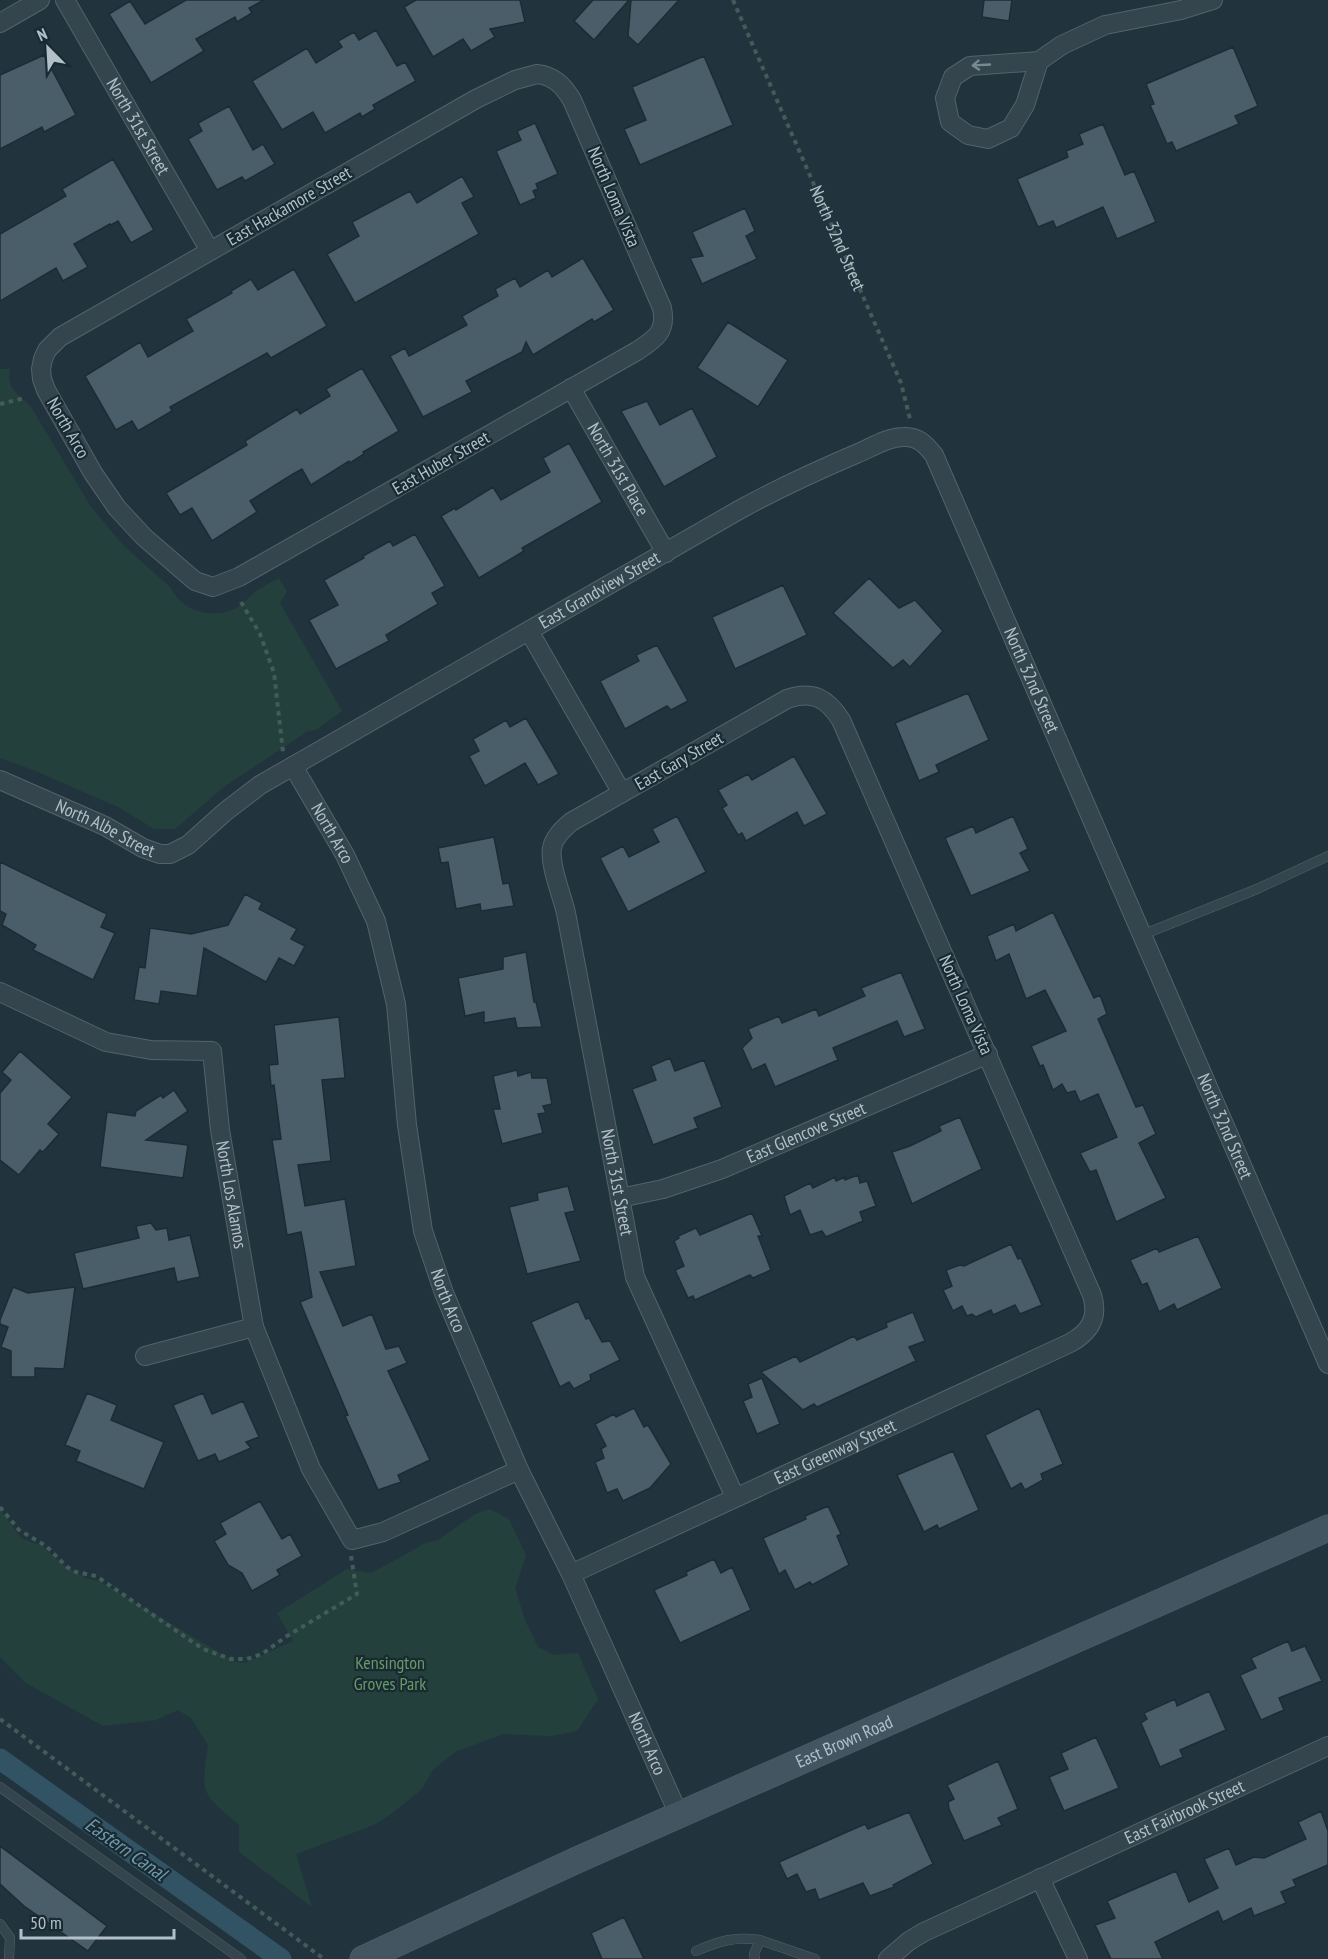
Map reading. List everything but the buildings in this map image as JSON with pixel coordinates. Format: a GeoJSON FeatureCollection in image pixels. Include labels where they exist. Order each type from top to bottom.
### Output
{"type":"FeatureCollection","features":[{"type":"Feature","properties":{"kind":"main road","name":"East Brown Road"},"geometry":{"type":"LineString","coordinates":[[363,1959],[679,1815],[1328,1528]]}},
{"type":"Feature","properties":{"kind":"street"},"geometry":{"type":"LineString","coordinates":[[0,23],[40,0]]}},
{"type":"Feature","properties":{"kind":"street","name":"North 31st Street"},"geometry":{"type":"LineString","coordinates":[[65,0],[210,251]]}},
{"type":"Feature","properties":{"kind":"street"},"geometry":{"type":"LineString","coordinates":[[1039,61],[1025,105],[1011,128],[988,139],[968,135],[950,122],[945,98],[953,77],[970,66],[1039,61],[1062,45],[1105,26],[1181,10],[1213,0]]}},
{"type":"Feature","properties":{"kind":"street","name":"East Hackamore Street"},"geometry":{"type":"LineString","coordinates":[[42,359],[47,350],[60,337],[498,88],[526,76],[537,74],[548,76]]}},
{"type":"Feature","properties":{"kind":"street","name":"North Loma Vista"},"geometry":{"type":"LineString","coordinates":[[548,76],[557,81],[572,100],[662,308],[664,318],[662,328]]}},
{"type":"Feature","properties":{"kind":"street","name":"East Huber Street"},"geometry":{"type":"LineString","coordinates":[[213,587],[239,577],[637,351],[656,337],[662,328]]}},
{"type":"Feature","properties":{"kind":"street","name":"North Arco"},"geometry":{"type":"LineString","coordinates":[[42,359],[41,369],[46,390],[110,499],[144,537],[188,576],[203,585],[213,587]]}},
{"type":"Feature","properties":{"kind":"street","name":"North 31st Place"},"geometry":{"type":"LineString","coordinates":[[571,388],[666,553]]}},
{"type":"Feature","properties":{"kind":"street","name":"East Grandview Street"},"geometry":{"type":"LineString","coordinates":[[288,759],[529,631],[748,506],[813,472],[886,441],[904,437],[913,438]]}},
{"type":"Feature","properties":{"kind":"street","name":"North 32nd Street"},"geometry":{"type":"LineString","coordinates":[[913,438],[921,441],[934,455],[1328,1364]]}},
{"type":"Feature","properties":{"kind":"street"},"geometry":{"type":"LineString","coordinates":[[529,631],[622,793]]}},
{"type":"Feature","properties":{"kind":"street","name":"East Gary Street"},"geometry":{"type":"LineString","coordinates":[[552,849],[556,837],[571,822],[786,699],[807,694],[819,697]]}},
{"type":"Feature","properties":{"kind":"street","name":"North Loma Vista"},"geometry":{"type":"LineString","coordinates":[[819,697],[828,702],[842,720],[1092,1295],[1095,1313],[1093,1322]]}},
{"type":"Feature","properties":{"kind":"street","name":"North Arco"},"geometry":{"type":"LineString","coordinates":[[288,759],[345,855],[376,921],[396,1004],[407,1125],[423,1231],[444,1293],[519,1470],[571,1574],[679,1815]]}},
{"type":"Feature","properties":{"kind":"street","name":"North Albe Street"},"geometry":{"type":"LineString","coordinates":[[0,780],[112,830],[143,848],[160,854],[170,854],[188,845],[288,759]]}},
{"type":"Feature","properties":{"kind":"street","name":"North 31st Street"},"geometry":{"type":"LineString","coordinates":[[552,849],[635,1277],[735,1497]]}},
{"type":"Feature","properties":{"kind":"street","name":"North Los Alamos"},"geometry":{"type":"LineString","coordinates":[[0,992],[106,1042],[151,1050],[212,1051],[220,1130],[254,1327],[311,1469],[352,1540]]}},
{"type":"Feature","properties":{"kind":"street","name":"East Glencove Street"},"geometry":{"type":"LineString","coordinates":[[620,1198],[673,1186],[722,1169],[988,1054]]}},
{"type":"Feature","properties":{"kind":"street","name":"East Greenway Street"},"geometry":{"type":"LineString","coordinates":[[571,1574],[1070,1343],[1079,1338],[1093,1322]]}},
{"type":"Feature","properties":{"kind":"street"},"geometry":{"type":"LineString","coordinates":[[146,1356],[254,1327]]}},
{"type":"Feature","properties":{"kind":"street"},"geometry":{"type":"LineString","coordinates":[[352,1540],[383,1532],[519,1470]]}},
{"type":"Feature","properties":{"kind":"street","name":"East Fairbrook Street"},"geometry":{"type":"LineString","coordinates":[[888,1959],[909,1941],[924,1932],[1328,1746]]}},
{"type":"Feature","properties":{"kind":"street"},"geometry":{"type":"LineString","coordinates":[[1040,1878],[1078,1959]]}},
{"type":"Feature","properties":{"kind":"lane"},"geometry":{"type":"LineString","coordinates":[[1142,934],[1257,889],[1328,856]]}},
{"type":"Feature","properties":{"kind":"lane"},"geometry":{"type":"LineString","coordinates":[[0,1787],[240,1959]]}},
{"type":"Feature","properties":{"kind":"lane"},"geometry":{"type":"LineString","coordinates":[[0,1924],[10,1938],[9,1959]]}},
{"type":"Feature","properties":{"kind":"lane"},"geometry":{"type":"LineString","coordinates":[[696,1951],[722,1940],[742,1937],[760,1940],[815,1959]]}},
{"type":"Feature","properties":{"kind":"lane"},"geometry":{"type":"LineString","coordinates":[[755,1959],[754,1954],[760,1940]]}},
{"type":"Feature","properties":{"kind":"path","name":"North 32nd Street"},"geometry":{"type":"LineString","coordinates":[[733,0],[901,382],[909,409],[913,438]]}},
{"type":"Feature","properties":{"kind":"path"},"geometry":{"type":"LineString","coordinates":[[0,404],[26,398]]}},
{"type":"Feature","properties":{"kind":"path"},"geometry":{"type":"LineString","coordinates":[[241,602],[260,634],[274,673],[288,759]]}},
{"type":"Feature","properties":{"kind":"path"},"geometry":{"type":"LineString","coordinates":[[0,1507],[19,1530],[46,1546],[67,1567],[76,1572],[96,1576],[203,1649],[231,1659],[247,1659],[262,1654],[287,1636],[357,1594],[351,1559],[352,1540]]}},
{"type":"Feature","properties":{"kind":"path"},"geometry":{"type":"LineString","coordinates":[[0,1719],[324,1959]]}},
{"type":"Feature","properties":{"kind":"green space"},"geometry":{"type":"Polygon","coordinates":[[[0,369],[10,369],[12,387],[31,407],[91,507],[123,545],[171,588],[183,603],[199,612],[227,612],[279,578],[287,592],[280,603],[342,711],[316,730],[308,731],[225,786],[175,829],[154,829],[120,808],[36,771],[0,758],[0,369]]]}},
{"type":"Feature","properties":{"kind":"green space","name":"Kensington Groves Park"},"geometry":{"type":"Polygon","coordinates":[[[0,1509],[21,1538],[42,1546],[62,1564],[87,1579],[99,1581],[235,1662],[245,1663],[293,1641],[277,1613],[347,1569],[371,1573],[423,1544],[438,1540],[475,1514],[490,1509],[509,1519],[526,1555],[515,1588],[525,1620],[538,1647],[554,1655],[578,1653],[598,1699],[577,1731],[551,1736],[503,1734],[455,1752],[433,1770],[421,1790],[374,1825],[296,1854],[312,1907],[239,1852],[239,1825],[217,1806],[207,1792],[205,1774],[208,1745],[191,1718],[178,1710],[156,1720],[103,1726],[26,1683],[0,1657],[0,1509]]]}},
{"type":"Feature","properties":{"kind":"waterway","name":"Eastern Canal"},"geometry":{"type":"LineString","coordinates":[[0,1759],[281,1959]]}}]}
